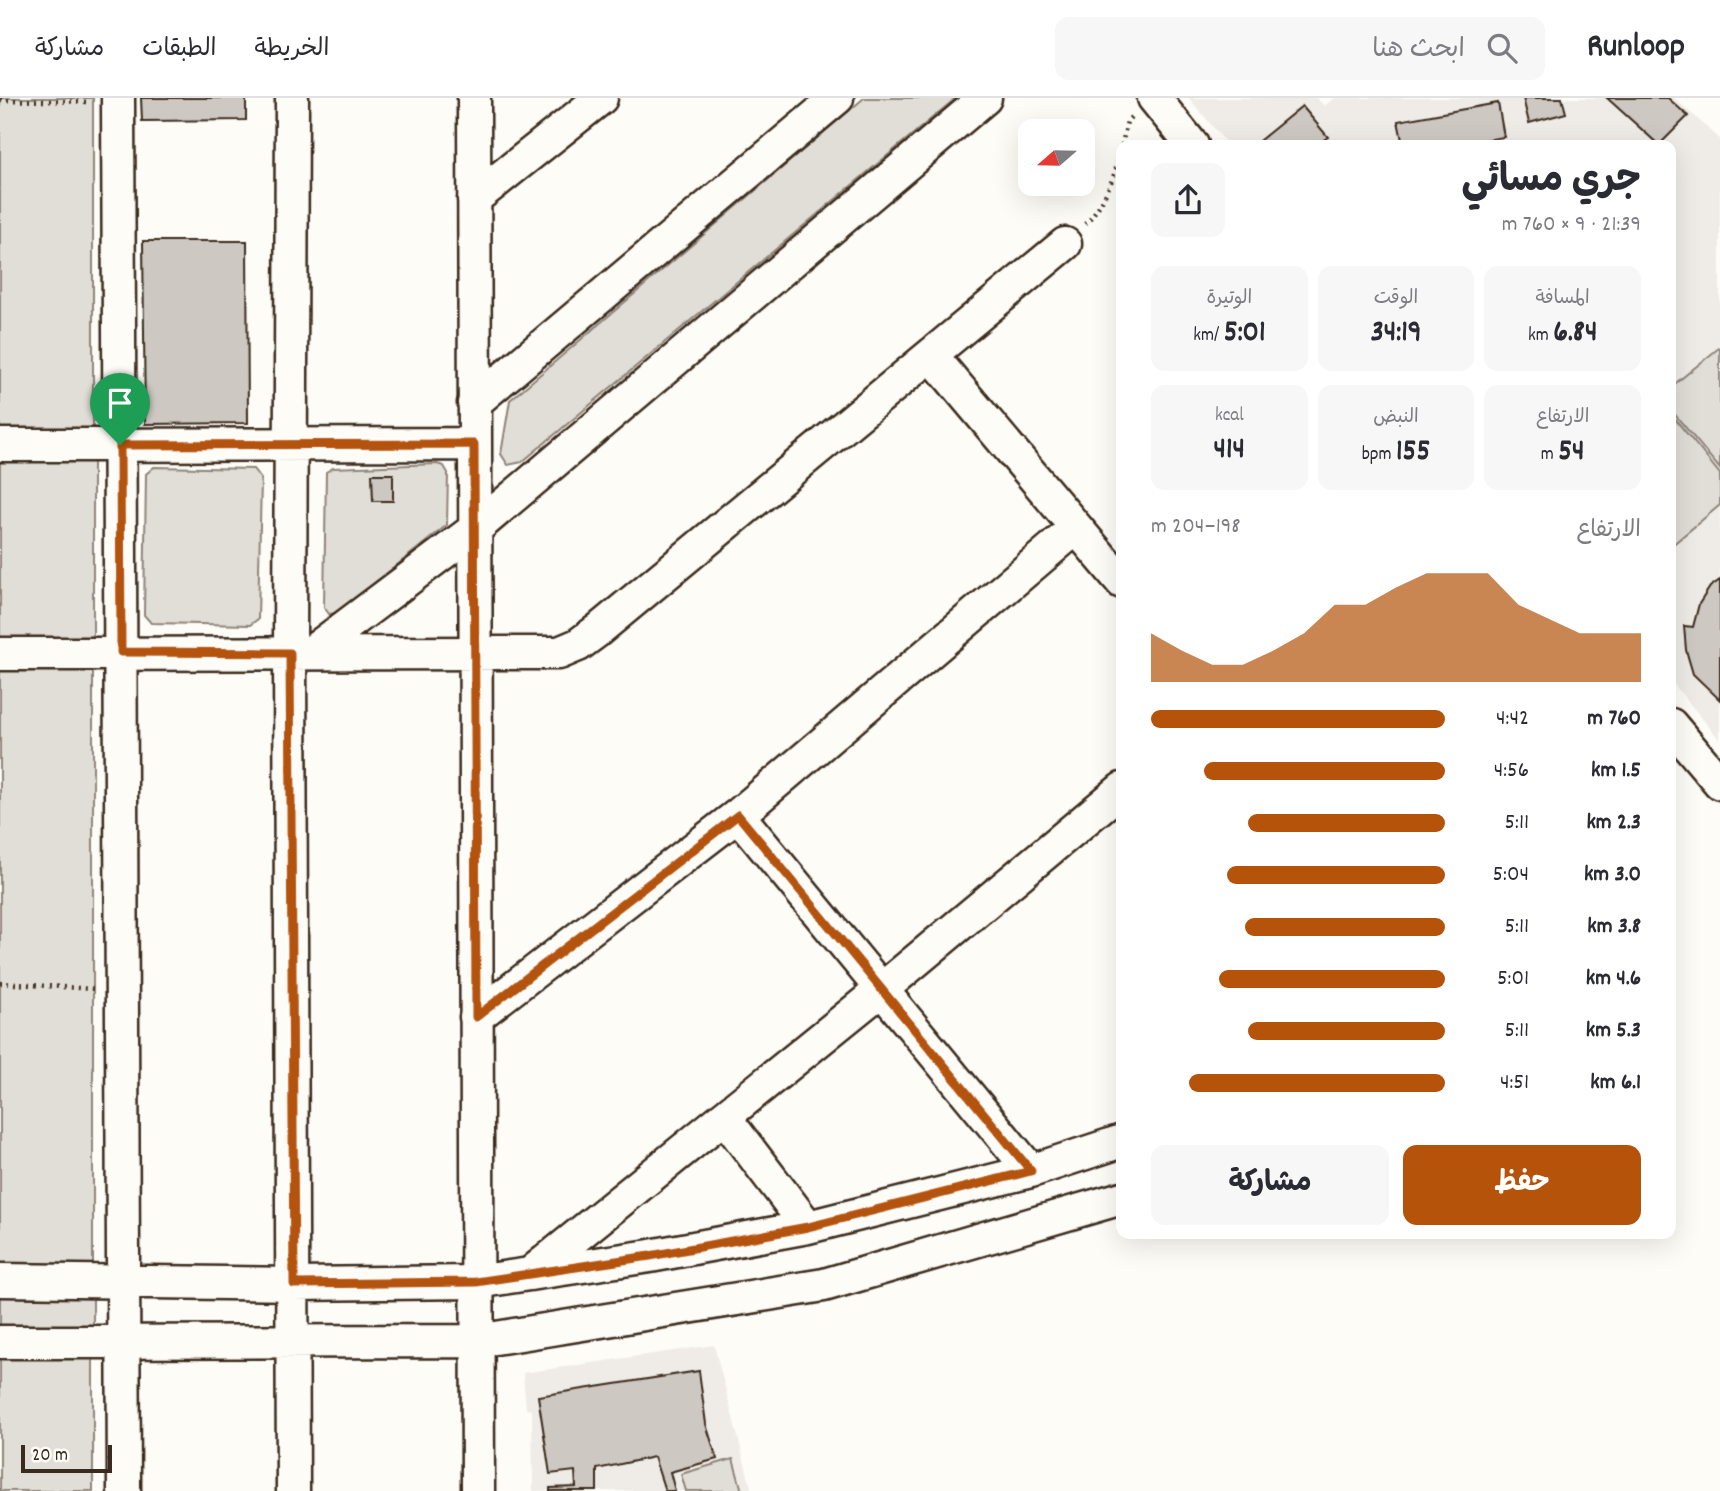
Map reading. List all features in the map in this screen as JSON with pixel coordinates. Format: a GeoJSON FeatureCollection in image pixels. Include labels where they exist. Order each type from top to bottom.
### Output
{"type":"FeatureCollection","features":[{"type":"Feature","properties":{"kind":"street"},"geometry":{"type":"LineString","coordinates":[[292,98],[292,444],[300,653],[293,1491]]}},
{"type":"Feature","properties":{"kind":"street"},"geometry":{"type":"LineString","coordinates":[[474,98],[478,1491]]}},
{"type":"Feature","properties":{"kind":"street"},"geometry":{"type":"LineString","coordinates":[[474,199],[601,98]]}},
{"type":"Feature","properties":{"kind":"street"},"geometry":{"type":"LineString","coordinates":[[474,404],[837,98]]}},
{"type":"Feature","properties":{"kind":"street"},"geometry":{"type":"LineString","coordinates":[[300,653],[475,529],[985,98]]}},
{"type":"Feature","properties":{"kind":"street"},"geometry":{"type":"LineString","coordinates":[[1154,98],[1188,140]]}},
{"type":"Feature","properties":{"kind":"street"},"geometry":{"type":"LineString","coordinates":[[118,100],[124,1491]]}},
{"type":"Feature","properties":{"kind":"street"},"geometry":{"type":"LineString","coordinates":[[0,654],[559,653],[578,645],[1065,244]]}},
{"type":"Feature","properties":{"kind":"street"},"geometry":{"type":"LineString","coordinates":[[931,355],[1116,575]]}},
{"type":"Feature","properties":{"kind":"street"},"geometry":{"type":"LineString","coordinates":[[0,445],[474,444]]}},
{"type":"Feature","properties":{"kind":"street"},"geometry":{"type":"LineString","coordinates":[[476,1017],[738,815],[1076,528]]}},
{"type":"Feature","properties":{"kind":"street"},"geometry":{"type":"LineString","coordinates":[[1676,731],[1720,783]]}},
{"type":"Feature","properties":{"kind":"street"},"geometry":{"type":"LineString","coordinates":[[530,1274],[725,1118],[1116,794]]}},
{"type":"Feature","properties":{"kind":"street"},"geometry":{"type":"LineString","coordinates":[[738,815],[1031,1171]]}},
{"type":"Feature","properties":{"kind":"street"},"geometry":{"type":"LineString","coordinates":[[725,1118],[808,1227]]}},
{"type":"Feature","properties":{"kind":"street"},"geometry":{"type":"LineString","coordinates":[[0,1280],[294,1284],[476,1282],[650,1256],[808,1227],[1031,1171],[1116,1143]]}},
{"type":"Feature","properties":{"kind":"street"},"geometry":{"type":"LineString","coordinates":[[0,1342],[123,1344],[477,1341],[824,1284],[1116,1200]]}},
{"type":"Feature","properties":{"kind":"path"},"geometry":{"type":"LineString","coordinates":[[0,100],[118,100]]}},
{"type":"Feature","properties":{"kind":"path"},"geometry":{"type":"LineString","coordinates":[[1065,244],[1097,212],[1116,169]]}},
{"type":"Feature","properties":{"kind":"path"},"geometry":{"type":"LineString","coordinates":[[0,983],[123,992]]}},
{"type":"Feature","properties":{"kind":"shaded area"},"geometry":{"type":"Polygon","coordinates":[[[0,98],[93,98],[93,1491],[0,1491],[0,98]]]}},
{"type":"Feature","properties":{"kind":"shaded area"},"geometry":{"type":"Polygon","coordinates":[[[864,98],[956,98],[522,462],[508,465],[501,454],[510,400],[864,98]]]}},
{"type":"Feature","properties":{"kind":"shaded area"},"geometry":{"type":"Polygon","coordinates":[[[1189,98],[1317,98],[1324,106],[1335,98],[1674,98],[1720,139],[1720,740],[1676,687],[1676,140],[1224,140],[1189,98]]]}},
{"type":"Feature","properties":{"kind":"shaded area"},"geometry":{"type":"Polygon","coordinates":[[[1720,347],[1720,469],[1676,416],[1676,383],[1720,347]]]}},
{"type":"Feature","properties":{"kind":"shaded area"},"geometry":{"type":"Polygon","coordinates":[[[1676,420],[1720,474],[1720,505],[1676,542],[1676,420]]]}},
{"type":"Feature","properties":{"kind":"shaded area"},"geometry":{"type":"Polygon","coordinates":[[[437,464],[444,466],[448,473],[447,525],[337,613],[329,614],[324,607],[326,472],[333,468],[437,464]]]}},
{"type":"Feature","properties":{"kind":"shaded area"},"geometry":{"type":"Polygon","coordinates":[[[154,467],[253,469],[261,479],[258,619],[250,625],[151,623],[144,615],[146,474],[154,467]]]}},
{"type":"Feature","properties":{"kind":"shaded area"},"geometry":{"type":"Polygon","coordinates":[[[714,1345],[752,1491],[533,1491],[532,1410],[526,1409],[523,1373],[714,1345]]]}},
{"type":"Feature","properties":{"kind":"shaded area"},"geometry":{"type":"Polygon","coordinates":[[[733,1459],[742,1491],[686,1491],[681,1474],[733,1459]]]}},
{"type":"Feature","properties":{"kind":"building"},"geometry":{"type":"Polygon","coordinates":[[[141,98],[246,98],[246,120],[142,121],[141,98]]]}},
{"type":"Feature","properties":{"kind":"building"},"geometry":{"type":"Polygon","coordinates":[[[1523,98],[1562,98],[1566,113],[1529,123],[1523,98]]]}},
{"type":"Feature","properties":{"kind":"building"},"geometry":{"type":"Polygon","coordinates":[[[1607,98],[1668,98],[1688,116],[1664,140],[1653,140],[1607,98]]]}},
{"type":"Feature","properties":{"kind":"building"},"geometry":{"type":"Polygon","coordinates":[[[1498,103],[1504,137],[1485,140],[1402,140],[1398,121],[1498,103]]]}},
{"type":"Feature","properties":{"kind":"building"},"geometry":{"type":"Polygon","coordinates":[[[1302,106],[1328,137],[1324,140],[1260,140],[1302,106]]]}},
{"type":"Feature","properties":{"kind":"building"},"geometry":{"type":"Polygon","coordinates":[[[143,241],[247,241],[248,423],[145,424],[143,241]]]}},
{"type":"Feature","properties":{"kind":"building"},"geometry":{"type":"Polygon","coordinates":[[[372,474],[393,474],[393,501],[373,501],[372,474]]]}},
{"type":"Feature","properties":{"kind":"building"},"geometry":{"type":"Polygon","coordinates":[[[1720,580],[1720,700],[1693,674],[1686,650],[1684,626],[1693,627],[1699,604],[1710,587],[1720,580]]]}},
{"type":"Feature","properties":{"kind":"building"},"geometry":{"type":"Polygon","coordinates":[[[699,1371],[706,1424],[717,1459],[670,1472],[675,1491],[665,1491],[654,1457],[597,1469],[597,1491],[550,1491],[550,1488],[576,1487],[575,1471],[550,1474],[538,1396],[699,1371]]]}},
{"type":"Feature","properties":{"kind":"route"},"geometry":{"type":"LineString","coordinates":[[474,444],[476,1017],[738,815],[1031,1171],[808,1227],[650,1256],[476,1282],[294,1284],[290,653],[121,652],[120,445],[474,444]]}}]}
